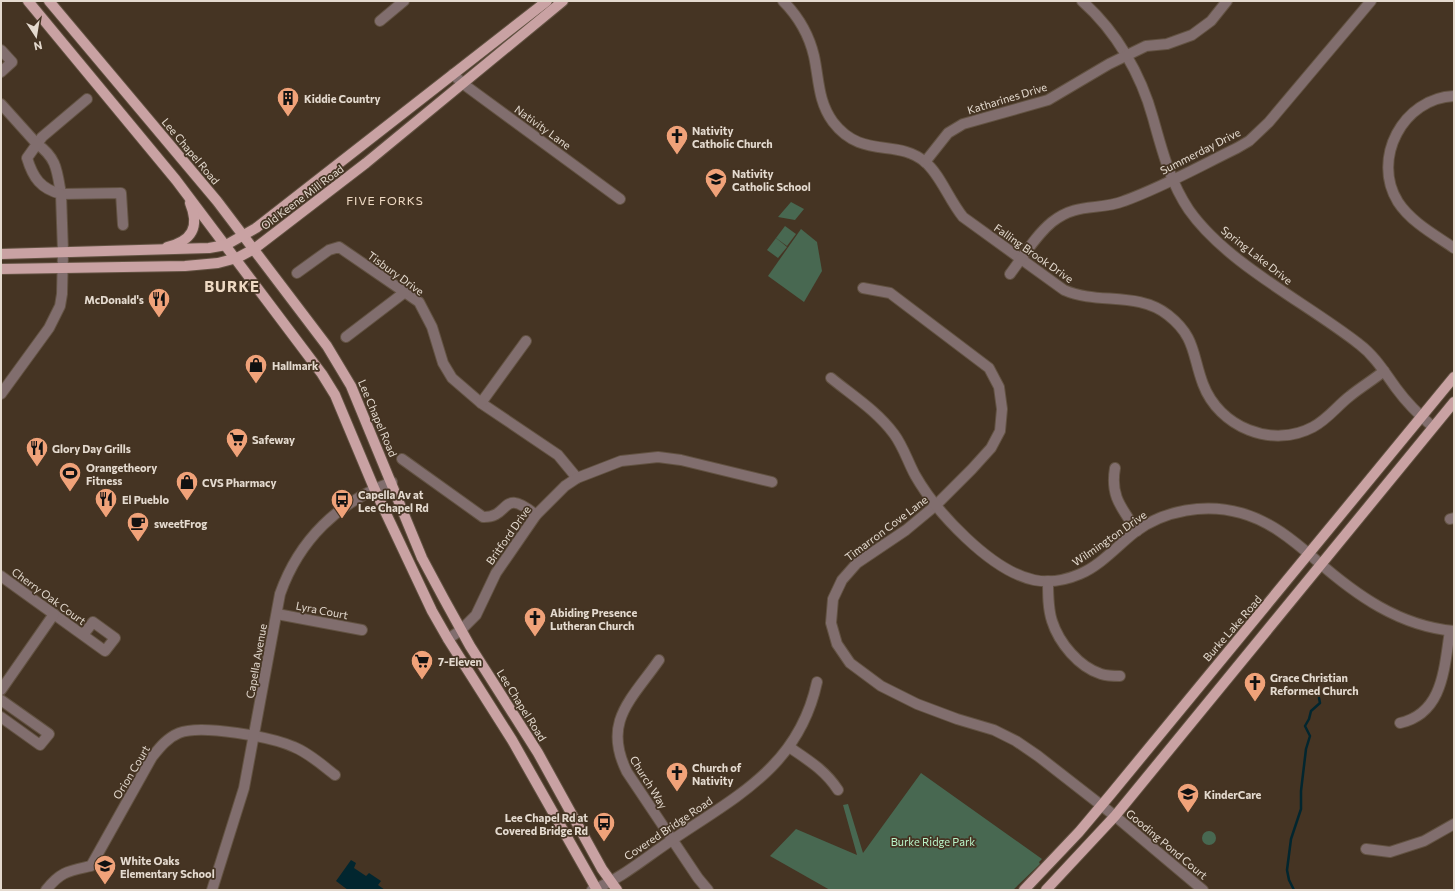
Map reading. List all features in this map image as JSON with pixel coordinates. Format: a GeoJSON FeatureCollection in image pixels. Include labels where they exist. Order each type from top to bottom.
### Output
{"type":"FeatureCollection","features":[{"type":"Feature","properties":{"kind":"main road"},"geometry":{"type":"LineString","coordinates":[[28,1],[186,193],[307,353],[331,388],[374,488],[422,592],[448,639],[512,740],[595,890]]}},
{"type":"Feature","properties":{"kind":"main road","name":"Lee Chapel Road"},"geometry":{"type":"LineString","coordinates":[[48,1],[245,235],[327,346],[345,374],[362,409],[422,558],[461,630],[538,753],[616,890]]}},
{"type":"Feature","properties":{"kind":"main road","name":"Old Keene Mill Road"},"geometry":{"type":"LineString","coordinates":[[1,254],[191,249],[226,245],[245,235],[547,1]]}},
{"type":"Feature","properties":{"kind":"main road","name":"Old Keene Mill Road"},"geometry":{"type":"LineString","coordinates":[[1,269],[185,266],[218,263],[236,258],[254,249],[366,163],[462,82],[563,1]]}},
{"type":"Feature","properties":{"kind":"main road"},"geometry":{"type":"LineString","coordinates":[[152,250],[177,244],[190,235],[195,220],[186,193]]}},
{"type":"Feature","properties":{"kind":"main road","name":"Burke Lake Road"},"geometry":{"type":"LineString","coordinates":[[1024,890],[1079,832],[1101,806],[1213,668],[1310,554],[1454,377]]}},
{"type":"Feature","properties":{"kind":"main road"},"geometry":{"type":"LineString","coordinates":[[1046,890],[1115,816],[1454,402]]}},
{"type":"Feature","properties":{"kind":"street"},"geometry":{"type":"LineString","coordinates":[[380,21],[404,1]]}},
{"type":"Feature","properties":{"kind":"street"},"geometry":{"type":"LineString","coordinates":[[783,1],[798,19],[809,40],[822,99],[829,115],[838,128],[850,138],[864,145],[907,153],[925,162]]}},
{"type":"Feature","properties":{"kind":"street","name":"Spring Lake Drive"},"geometry":{"type":"LineString","coordinates":[[1082,1],[1102,21],[1135,70],[1147,98],[1164,161],[1190,212],[1217,241],[1250,267],[1360,345],[1384,371],[1408,404],[1434,427]]}},
{"type":"Feature","properties":{"kind":"street","name":"Katharines Drive"},"geometry":{"type":"LineString","coordinates":[[925,162],[944,137],[963,124],[1048,100],[1109,64],[1146,46],[1167,44],[1192,35],[1211,21],[1227,1]]}},
{"type":"Feature","properties":{"kind":"street","name":"Summerday Drive"},"geometry":{"type":"LineString","coordinates":[[1010,274],[1044,229],[1065,214],[1083,207],[1122,202],[1237,148],[1260,132],[1371,1]]}},
{"type":"Feature","properties":{"kind":"street"},"geometry":{"type":"LineString","coordinates":[[1,50],[12,62],[1,72]]}},
{"type":"Feature","properties":{"kind":"street","name":"Nativity Lane"},"geometry":{"type":"LineString","coordinates":[[453,74],[620,199]]}},
{"type":"Feature","properties":{"kind":"street"},"geometry":{"type":"LineString","coordinates":[[1454,96],[1431,101],[1420,107],[1407,118],[1394,137],[1389,153],[1388,171],[1395,196],[1402,207],[1415,220],[1454,248]]}},
{"type":"Feature","properties":{"kind":"street"},"geometry":{"type":"LineString","coordinates":[[87,99],[42,137],[27,158],[40,185],[48,191],[61,194],[121,193],[123,225]]}},
{"type":"Feature","properties":{"kind":"street"},"geometry":{"type":"LineString","coordinates":[[1,104],[36,144],[48,151],[53,161],[61,194],[63,252],[62,294],[58,312],[49,328],[1,394]]}},
{"type":"Feature","properties":{"kind":"street","name":"Falling Brook Drive"},"geometry":{"type":"LineString","coordinates":[[925,162],[939,179],[954,206],[963,217],[1054,284],[1072,294],[1094,299],[1136,301],[1152,306],[1167,314],[1180,326],[1190,341],[1196,355],[1203,384],[1213,404],[1231,421],[1254,432],[1283,436],[1312,428],[1327,418],[1351,396],[1384,371]]}},
{"type":"Feature","properties":{"kind":"street","name":"Tisbury Drive"},"geometry":{"type":"LineString","coordinates":[[297,273],[329,250],[339,247],[419,302],[432,327],[443,362],[452,378],[481,403],[558,455],[577,478]]}},
{"type":"Feature","properties":{"kind":"street","name":"Timarron Cove Lane"},"geometry":{"type":"LineString","coordinates":[[863,288],[890,293],[978,358],[989,368],[999,387],[1002,409],[1000,431],[991,448],[936,506],[906,530],[857,563],[842,580],[833,599],[831,623],[837,644],[850,663],[881,686],[917,704],[957,719],[994,730],[1016,741],[1038,756],[1115,816]]}},
{"type":"Feature","properties":{"kind":"street"},"geometry":{"type":"LineString","coordinates":[[346,337],[404,292]]}},
{"type":"Feature","properties":{"kind":"street"},"geometry":{"type":"LineString","coordinates":[[481,403],[526,341]]}},
{"type":"Feature","properties":{"kind":"street","name":"Wilmington Drive"},"geometry":{"type":"LineString","coordinates":[[831,378],[872,410],[895,435],[915,475],[936,506],[980,551],[1023,576],[1048,581],[1075,576],[1090,568],[1137,531],[1151,523],[1180,512],[1203,509],[1229,510],[1251,516],[1270,525],[1310,554],[1362,598],[1406,620],[1452,631]]}},
{"type":"Feature","properties":{"kind":"street","name":"Britford Drive"},"geometry":{"type":"LineString","coordinates":[[448,639],[461,630],[476,615],[496,573],[536,515],[565,486],[577,478],[621,461],[658,457],[681,460],[772,482]]}},
{"type":"Feature","properties":{"kind":"street"},"geometry":{"type":"LineString","coordinates":[[402,459],[483,517],[491,518],[505,506],[517,502],[523,504],[536,515]]}},
{"type":"Feature","properties":{"kind":"street"},"geometry":{"type":"LineString","coordinates":[[1115,468],[1113,485],[1116,496],[1137,531]]}},
{"type":"Feature","properties":{"kind":"street","name":"Capella Avenue"},"geometry":{"type":"LineString","coordinates":[[212,890],[244,788],[255,737],[280,594],[286,576],[296,557],[308,540],[334,515],[354,499],[374,488],[392,482]]}},
{"type":"Feature","properties":{"kind":"street","name":"Cherry Oak Court"},"geometry":{"type":"LineString","coordinates":[[1,576],[84,635]]}},
{"type":"Feature","properties":{"kind":"street"},"geometry":{"type":"LineString","coordinates":[[1048,581],[1052,621],[1062,642],[1072,654],[1093,671],[1105,675],[1120,676]]}},
{"type":"Feature","properties":{"kind":"street"},"geometry":{"type":"LineString","coordinates":[[1,690],[54,614]]}},
{"type":"Feature","properties":{"kind":"street","name":"Lyra Court"},"geometry":{"type":"LineString","coordinates":[[277,614],[362,630]]}},
{"type":"Feature","properties":{"kind":"street"},"geometry":{"type":"LineString","coordinates":[[1400,723],[1422,714],[1433,700],[1442,680],[1452,631]]}},
{"type":"Feature","properties":{"kind":"street","name":"Church Way"},"geometry":{"type":"LineString","coordinates":[[659,660],[624,710],[617,730],[616,743],[619,757],[627,772],[672,840],[708,890]]}},
{"type":"Feature","properties":{"kind":"street","name":"Covered Bridge Road"},"geometry":{"type":"LineString","coordinates":[[595,890],[751,787],[776,763],[789,747],[806,719],[817,682]]}},
{"type":"Feature","properties":{"kind":"street"},"geometry":{"type":"LineString","coordinates":[[1,700],[49,734],[40,745],[1,717]]}},
{"type":"Feature","properties":{"kind":"street","name":"Orion Court"},"geometry":{"type":"LineString","coordinates":[[46,890],[53,881],[64,872],[91,866],[152,757],[164,742],[180,732],[197,729],[278,741],[295,747],[335,775]]}},
{"type":"Feature","properties":{"kind":"street"},"geometry":{"type":"LineString","coordinates":[[789,747],[819,767],[831,779],[838,790]]}},
{"type":"Feature","properties":{"kind":"street","name":"Gooding Pond Court"},"geometry":{"type":"LineString","coordinates":[[1115,816],[1203,890]]}},
{"type":"Feature","properties":{"kind":"street"},"geometry":{"type":"LineString","coordinates":[[1366,849],[1390,852],[1424,841],[1454,824]]}},
{"type":"Feature","properties":{"kind":"green space"},"geometry":{"type":"Polygon","coordinates":[[[791,202],[804,209],[795,220],[778,217],[791,202]]]}},
{"type":"Feature","properties":{"kind":"green space"},"geometry":{"type":"Polygon","coordinates":[[[785,226],[796,234],[787,246],[776,238],[785,226]]]}},
{"type":"Feature","properties":{"kind":"green space"},"geometry":{"type":"Polygon","coordinates":[[[801,229],[817,242],[822,271],[804,302],[768,276],[801,229]]]}},
{"type":"Feature","properties":{"kind":"green space"},"geometry":{"type":"Polygon","coordinates":[[[776,238],[787,247],[778,258],[767,250],[776,238]]]}},
{"type":"Feature","properties":{"kind":"green space","name":"Burke Ridge Park"},"geometry":{"type":"Polygon","coordinates":[[[921,773],[1042,859],[1039,862],[1040,864],[1013,890],[830,890],[770,856],[796,829],[857,855],[843,805],[848,804],[863,853],[921,773]]]}},
{"type":"Feature","properties":{"kind":"green space"},"geometry":{"type":"Polygon","coordinates":[[[1209,831],[1214,833],[1216,838],[1214,843],[1209,845],[1204,843],[1202,838],[1204,833],[1209,831]]]}},
{"type":"Feature","properties":{"kind":"water"},"geometry":{"type":"Polygon","coordinates":[[[351,860],[356,863],[354,868],[366,876],[369,873],[381,881],[378,885],[385,890],[348,890],[336,881],[351,860]]]}},
{"type":"Feature","properties":{"kind":"waterway"},"geometry":{"type":"LineString","coordinates":[[1294,890],[1289,880],[1287,870],[1291,839],[1301,809],[1301,791],[1306,749],[1310,736],[1305,726],[1311,711],[1320,703],[1319,698]]}},
{"type":"Feature","properties":{"kind":"place","name":"Kiddie Country"},"geometry":{"type":"Point","coordinates":[288,118]}},
{"type":"Feature","properties":{"kind":"place","name":"Nativity Catholic Church"},"geometry":{"type":"Point","coordinates":[677,156]}},
{"type":"Feature","properties":{"kind":"place","name":"Nativity Catholic School"},"geometry":{"type":"Point","coordinates":[716,198]}},
{"type":"Feature","properties":{"kind":"place","name":"McDonald's"},"geometry":{"type":"Point","coordinates":[159,318]}},
{"type":"Feature","properties":{"kind":"place","name":"Hallmark"},"geometry":{"type":"Point","coordinates":[256,384]}},
{"type":"Feature","properties":{"kind":"place","name":"Safeway"},"geometry":{"type":"Point","coordinates":[237,458]}},
{"type":"Feature","properties":{"kind":"place","name":"Glory Day Grills"},"geometry":{"type":"Point","coordinates":[37,468]}},
{"type":"Feature","properties":{"kind":"place","name":"Orangetheory Fitness"},"geometry":{"type":"Point","coordinates":[70,492]}},
{"type":"Feature","properties":{"kind":"place","name":"CVS Pharmacy"},"geometry":{"type":"Point","coordinates":[187,502]}},
{"type":"Feature","properties":{"kind":"place","name":"El Pueblo"},"geometry":{"type":"Point","coordinates":[106,518]}},
{"type":"Feature","properties":{"kind":"place","name":"Capella Av at Lee Chapel Rd"},"geometry":{"type":"Point","coordinates":[342,520]}},
{"type":"Feature","properties":{"kind":"place","name":"sweetFrog"},"geometry":{"type":"Point","coordinates":[138,542]}},
{"type":"Feature","properties":{"kind":"place","name":"Abiding Presence Lutheran Church"},"geometry":{"type":"Point","coordinates":[535,638]}},
{"type":"Feature","properties":{"kind":"place","name":"7-Eleven"},"geometry":{"type":"Point","coordinates":[422,680]}},
{"type":"Feature","properties":{"kind":"place","name":"Grace Christian Reformed Church"},"geometry":{"type":"Point","coordinates":[1255,702]}},
{"type":"Feature","properties":{"kind":"place","name":"Church of Nativity"},"geometry":{"type":"Point","coordinates":[677,792]}},
{"type":"Feature","properties":{"kind":"place","name":"KinderCare"},"geometry":{"type":"Point","coordinates":[1188,814]}},
{"type":"Feature","properties":{"kind":"place","name":"Lee Chapel Rd at Covered Bridge Rd"},"geometry":{"type":"Point","coordinates":[604,842]}},
{"type":"Feature","properties":{"kind":"place","name":"White Oaks Elementary School"},"geometry":{"type":"Point","coordinates":[105,886]}},
{"type":"Feature","properties":{"kind":"district","name":"FIVE FORKS"},"geometry":{"type":"Point","coordinates":[385,200]}},
{"type":"Feature","properties":{"kind":"district","name":"BURKE"},"geometry":{"type":"Point","coordinates":[232,286]}}]}
